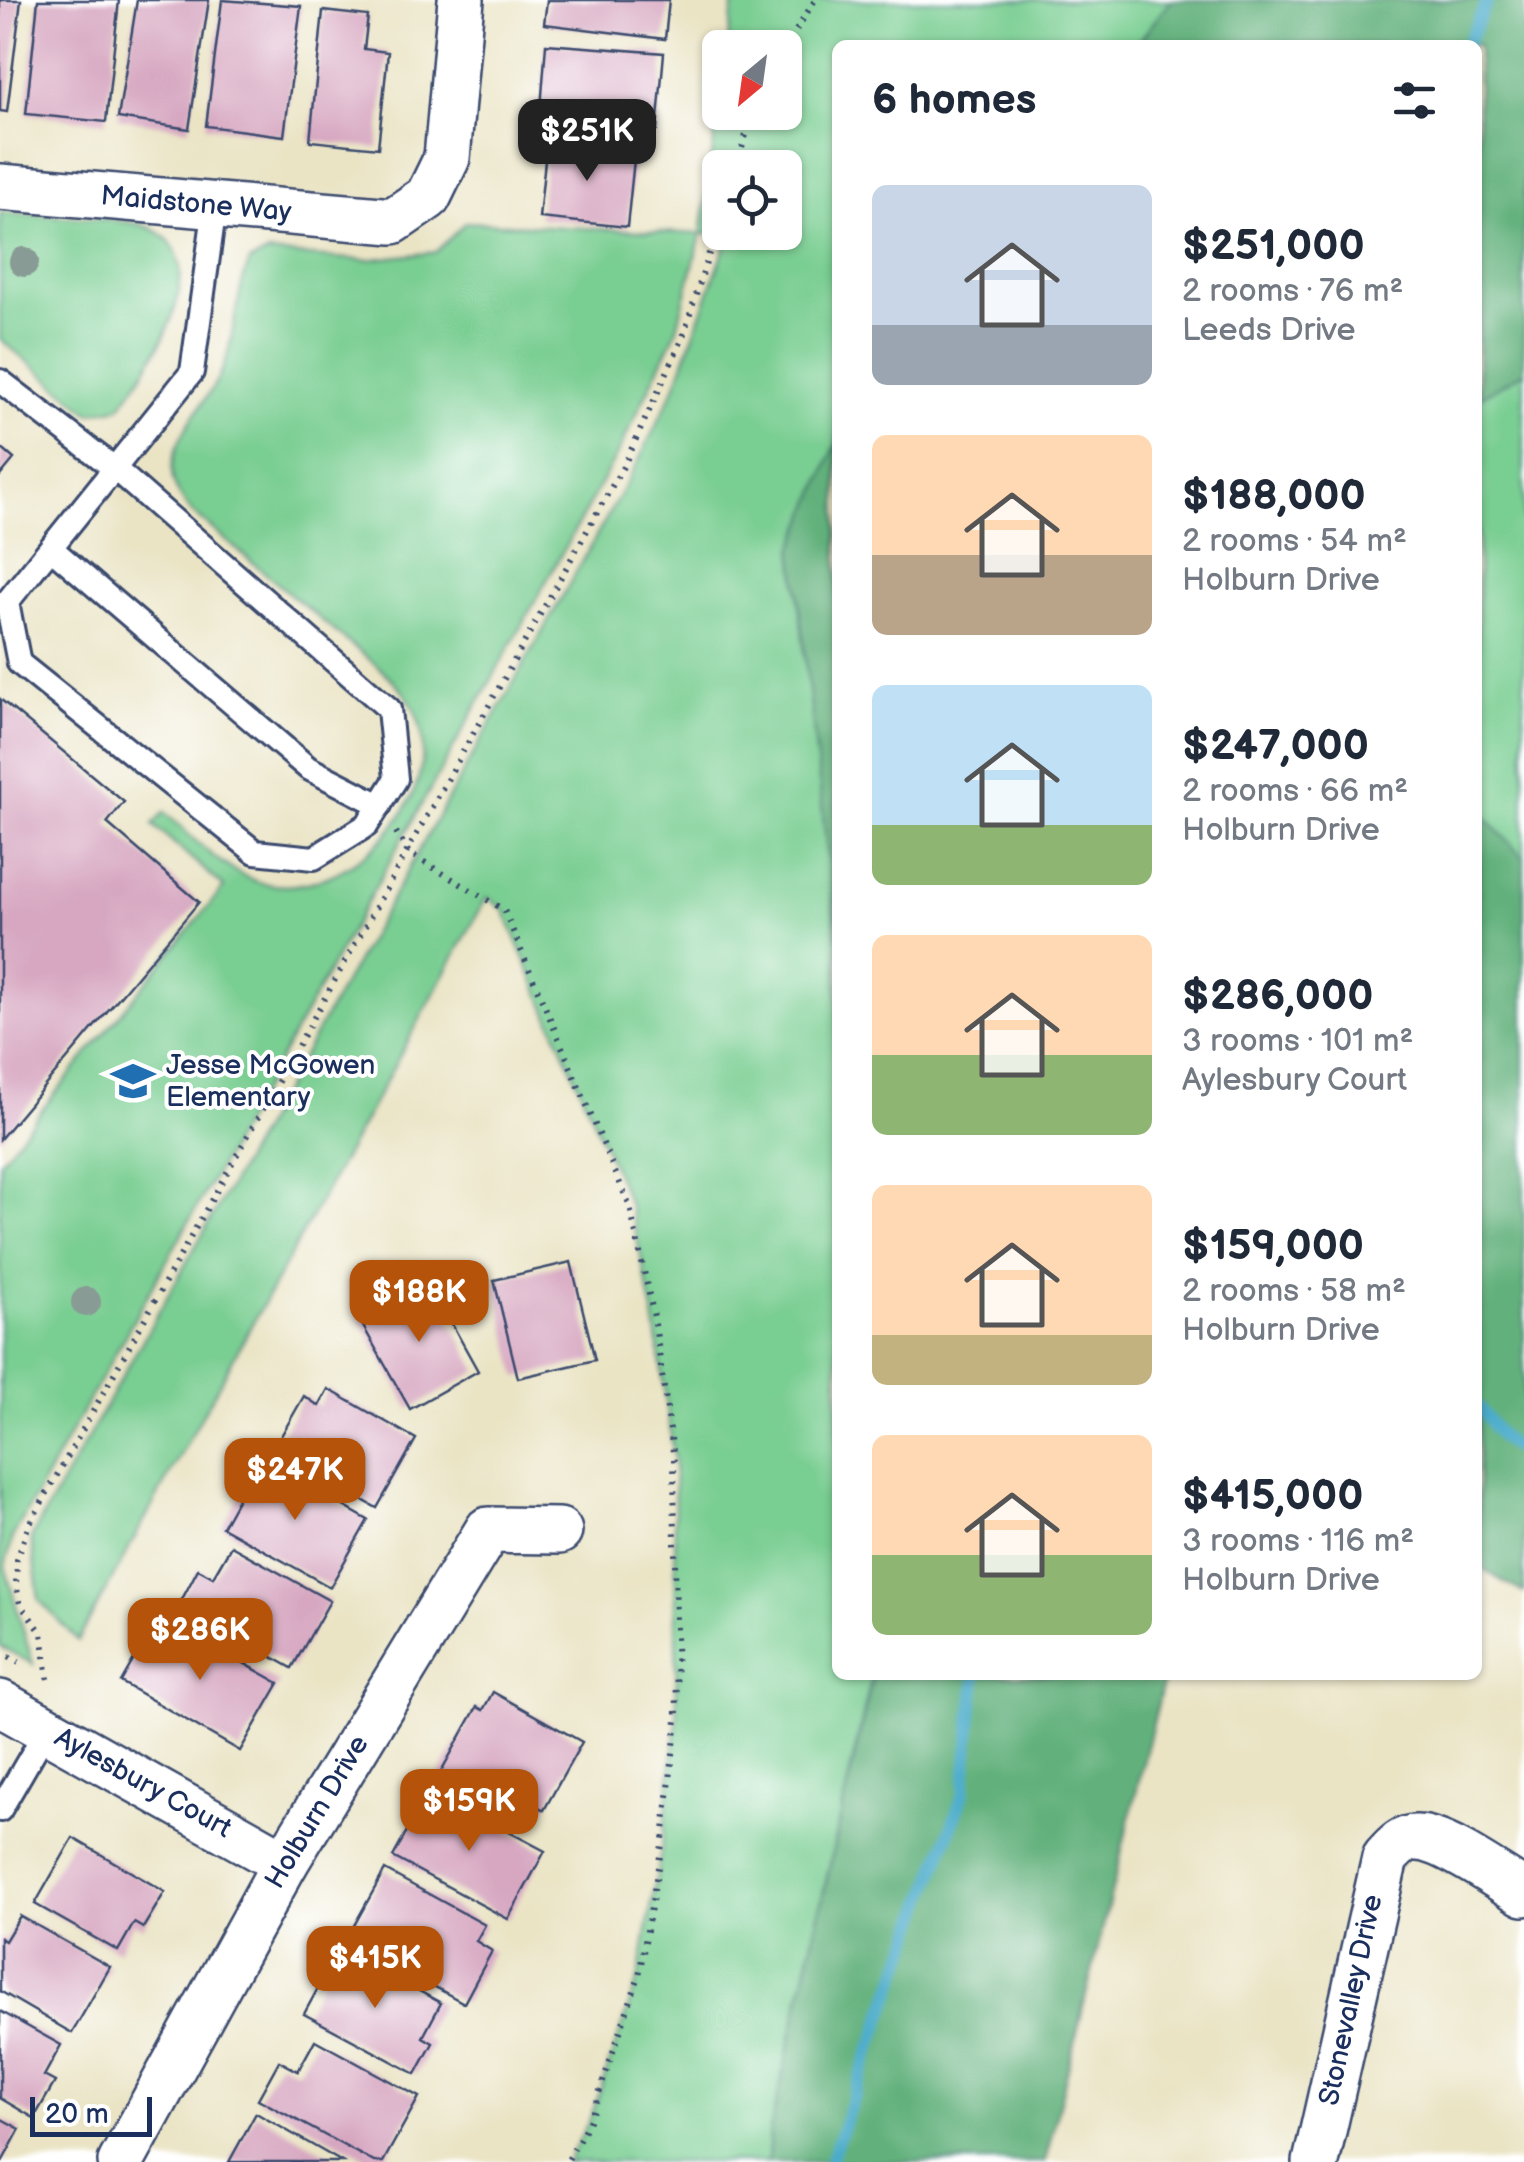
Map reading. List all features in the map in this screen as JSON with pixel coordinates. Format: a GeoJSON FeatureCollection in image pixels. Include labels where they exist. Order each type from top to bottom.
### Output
{"type":"FeatureCollection","features":[{"type":"Feature","properties":{"kind":"street","name":"Maidstone Way"},"geometry":{"type":"LineString","coordinates":[[0,187],[393,221],[428,197],[446,158],[461,0]]}},
{"type":"Feature","properties":{"kind":"street","name":"Holburn Drive"},"geometry":{"type":"LineString","coordinates":[[121,2162],[285,1863],[488,1530],[559,1531]]}},
{"type":"Feature","properties":{"kind":"street","name":"Aylesbury Court"},"geometry":{"type":"LineString","coordinates":[[0,1703],[285,1863]]}},
{"type":"Feature","properties":{"kind":"street","name":"Stonevalley Drive"},"geometry":{"type":"LineString","coordinates":[[1316,2162],[1385,1858],[1398,1844],[1415,1837],[1434,1841],[1524,1893]]}},
{"type":"Feature","properties":{"kind":"lane"},"geometry":{"type":"LineString","coordinates":[[0,381],[114,468],[390,709],[396,779],[367,824],[314,858],[254,852],[18,663],[7,602],[114,468],[192,372],[215,206]]}},
{"type":"Feature","properties":{"kind":"lane"},"geometry":{"type":"LineString","coordinates":[[51,548],[308,768],[380,806]]}},
{"type":"Feature","properties":{"kind":"lane"},"geometry":{"type":"LineString","coordinates":[[0,1810],[47,1729]]}},
{"type":"Feature","properties":{"kind":"path"},"geometry":{"type":"LineString","coordinates":[[796,30],[815,0]]}},
{"type":"Feature","properties":{"kind":"path"},"geometry":{"type":"LineString","coordinates":[[48,1679],[42,1633],[20,1604],[16,1584],[17,1560],[28,1528],[626,463],[682,340],[710,250]]}},
{"type":"Feature","properties":{"kind":"path"},"geometry":{"type":"LineString","coordinates":[[409,853],[504,910],[630,1207],[654,1316],[674,1459],[678,1720],[663,1838],[638,1976],[591,2117],[567,2162]]}},
{"type":"Feature","properties":{"kind":"green space"},"geometry":{"type":"Polygon","coordinates":[[[734,0],[1171,0],[1140,40],[832,40],[832,454],[793,549],[832,887],[832,1680],[871,1680],[770,2131],[768,2162],[567,2162],[591,2117],[639,1976],[663,1839],[677,1720],[674,1459],[654,1317],[630,1207],[504,910],[487,897],[78,1641],[39,1600],[31,1538],[637,464],[675,387],[724,250],[802,250],[802,150],[713,150],[716,130],[802,130],[802,30],[730,30],[734,0]]]}},
{"type":"Feature","properties":{"kind":"green space"},"geometry":{"type":"Polygon","coordinates":[[[1171,0],[1524,0],[1524,372],[1482,396],[1482,40],[1140,40],[1171,0]]]}},
{"type":"Feature","properties":{"kind":"green space"},"geometry":{"type":"Polygon","coordinates":[[[0,213],[136,224],[148,227],[169,242],[179,262],[180,287],[173,313],[148,366],[120,407],[90,413],[0,339],[0,213]]]}},
{"type":"Feature","properties":{"kind":"green space"},"geometry":{"type":"Polygon","coordinates":[[[466,222],[701,234],[702,227],[702,235],[676,332],[619,451],[12,1538],[5,1566],[33,1664],[0,1646],[0,1161],[224,887],[153,825],[164,812],[235,871],[262,883],[295,885],[328,876],[359,859],[386,835],[406,807],[419,775],[423,741],[414,709],[400,688],[191,511],[174,481],[172,470],[179,443],[224,366],[250,261],[269,253],[365,260],[436,252],[466,222]]]}},
{"type":"Feature","properties":{"kind":"green space"},"geometry":{"type":"Polygon","coordinates":[[[1524,372],[1524,858],[1482,814],[1482,396],[1524,372]]]}},
{"type":"Feature","properties":{"kind":"green space"},"geometry":{"type":"Polygon","coordinates":[[[832,454],[832,895],[793,549],[832,454]]]}},
{"type":"Feature","properties":{"kind":"green space"},"geometry":{"type":"Polygon","coordinates":[[[1482,814],[1524,858],[1524,1593],[1482,1569],[1482,814]]]}},
{"type":"Feature","properties":{"kind":"green space"},"geometry":{"type":"Polygon","coordinates":[[[872,1680],[1164,1680],[1045,2162],[768,2162],[770,2131],[872,1680]]]}},
{"type":"Feature","properties":{"kind":"building"},"geometry":{"type":"Polygon","coordinates":[[[0,0],[21,0],[7,112],[0,111],[0,0]]]}},
{"type":"Feature","properties":{"kind":"building"},"geometry":{"type":"Polygon","coordinates":[[[38,0],[119,0],[106,122],[26,114],[38,0]]]}},
{"type":"Feature","properties":{"kind":"building"},"geometry":{"type":"Polygon","coordinates":[[[137,0],[209,0],[189,129],[118,118],[137,0]]]}},
{"type":"Feature","properties":{"kind":"building"},"geometry":{"type":"Polygon","coordinates":[[[222,0],[301,6],[284,136],[206,126],[222,0]]]}},
{"type":"Feature","properties":{"kind":"building"},"geometry":{"type":"Polygon","coordinates":[[[547,0],[669,0],[665,39],[544,24],[547,0]]]}},
{"type":"Feature","properties":{"kind":"building"},"geometry":{"type":"Polygon","coordinates":[[[323,11],[368,16],[364,49],[388,52],[378,148],[310,141],[323,11]]]}},
{"type":"Feature","properties":{"kind":"building"},"geometry":{"type":"Polygon","coordinates":[[[546,44],[664,53],[657,130],[540,121],[546,44]]]}},
{"type":"Feature","properties":{"kind":"building"},"geometry":{"type":"Polygon","coordinates":[[[547,141],[635,150],[627,227],[539,218],[547,141]]]}},
{"type":"Feature","properties":{"kind":"building"},"geometry":{"type":"Polygon","coordinates":[[[0,447],[14,459],[0,476],[0,447]]]}},
{"type":"Feature","properties":{"kind":"building"},"geometry":{"type":"Polygon","coordinates":[[[0,699],[124,802],[107,823],[199,902],[0,1139],[0,699]]]}},
{"type":"Feature","properties":{"kind":"building"},"geometry":{"type":"Polygon","coordinates":[[[571,1262],[595,1360],[518,1378],[494,1280],[571,1262]]]}},
{"type":"Feature","properties":{"kind":"building"},"geometry":{"type":"Polygon","coordinates":[[[428,1281],[478,1371],[410,1409],[359,1319],[428,1281]]]}},
{"type":"Feature","properties":{"kind":"building"},"geometry":{"type":"Polygon","coordinates":[[[328,1389],[416,1439],[377,1508],[273,1450],[304,1396],[319,1406],[328,1389]]]}},
{"type":"Feature","properties":{"kind":"building"},"geometry":{"type":"Polygon","coordinates":[[[260,1459],[368,1520],[330,1587],[222,1527],[260,1459]]]}},
{"type":"Feature","properties":{"kind":"building"},"geometry":{"type":"Polygon","coordinates":[[[231,1546],[330,1601],[292,1668],[179,1605],[198,1569],[213,1577],[231,1546]]]}},
{"type":"Feature","properties":{"kind":"building"},"geometry":{"type":"Polygon","coordinates":[[[159,1615],[279,1683],[240,1751],[121,1682],[159,1615]]]}},
{"type":"Feature","properties":{"kind":"building"},"geometry":{"type":"Polygon","coordinates":[[[493,1692],[582,1742],[544,1810],[489,1779],[478,1798],[439,1775],[477,1707],[483,1710],[493,1692]]]}},
{"type":"Feature","properties":{"kind":"building"},"geometry":{"type":"Polygon","coordinates":[[[430,1790],[545,1851],[508,1919],[393,1857],[430,1790]]]}},
{"type":"Feature","properties":{"kind":"building"},"geometry":{"type":"Polygon","coordinates":[[[73,1838],[165,1892],[143,1928],[134,1923],[118,1951],[35,1904],[73,1838]]]}},
{"type":"Feature","properties":{"kind":"building"},"geometry":{"type":"Polygon","coordinates":[[[385,1870],[485,1925],[476,1941],[492,1951],[464,2003],[347,1938],[385,1870]]]}},
{"type":"Feature","properties":{"kind":"building"},"geometry":{"type":"Polygon","coordinates":[[[20,1916],[110,1967],[72,2033],[0,1991],[0,1938],[5,1941],[20,1916]]]}},
{"type":"Feature","properties":{"kind":"building"},"geometry":{"type":"Polygon","coordinates":[[[340,1948],[441,2003],[423,2037],[433,2043],[416,2074],[304,2014],[340,1948]]]}},
{"type":"Feature","properties":{"kind":"building"},"geometry":{"type":"Polygon","coordinates":[[[0,2011],[61,2045],[44,2076],[55,2082],[34,2118],[0,2098],[0,2011]]]}},
{"type":"Feature","properties":{"kind":"building"},"geometry":{"type":"Polygon","coordinates":[[[315,2040],[419,2097],[383,2162],[374,2162],[258,2099],[279,2061],[298,2071],[315,2040]]]}},
{"type":"Feature","properties":{"kind":"building"},"geometry":{"type":"Polygon","coordinates":[[[256,2113],[342,2162],[229,2162],[256,2113]]]}},
{"type":"Feature","properties":{"kind":"building"},"geometry":{"type":"Polygon","coordinates":[[[0,2118],[20,2129],[2,2162],[0,2162],[0,2118]]]}},
{"type":"Feature","properties":{"kind":"waterway"},"geometry":{"type":"LineString","coordinates":[[1468,40],[1488,0]]}},
{"type":"Feature","properties":{"kind":"waterway"},"geometry":{"type":"LineString","coordinates":[[1482,1411],[1503,1439],[1524,1454]]}},
{"type":"Feature","properties":{"kind":"waterway"},"geometry":{"type":"LineString","coordinates":[[830,2162],[964,1792],[975,1680]]}},
{"type":"Feature","properties":{"kind":"place","name":"Jesse McGowen Elementary"},"geometry":{"type":"Point","coordinates":[133,1081]}}]}
